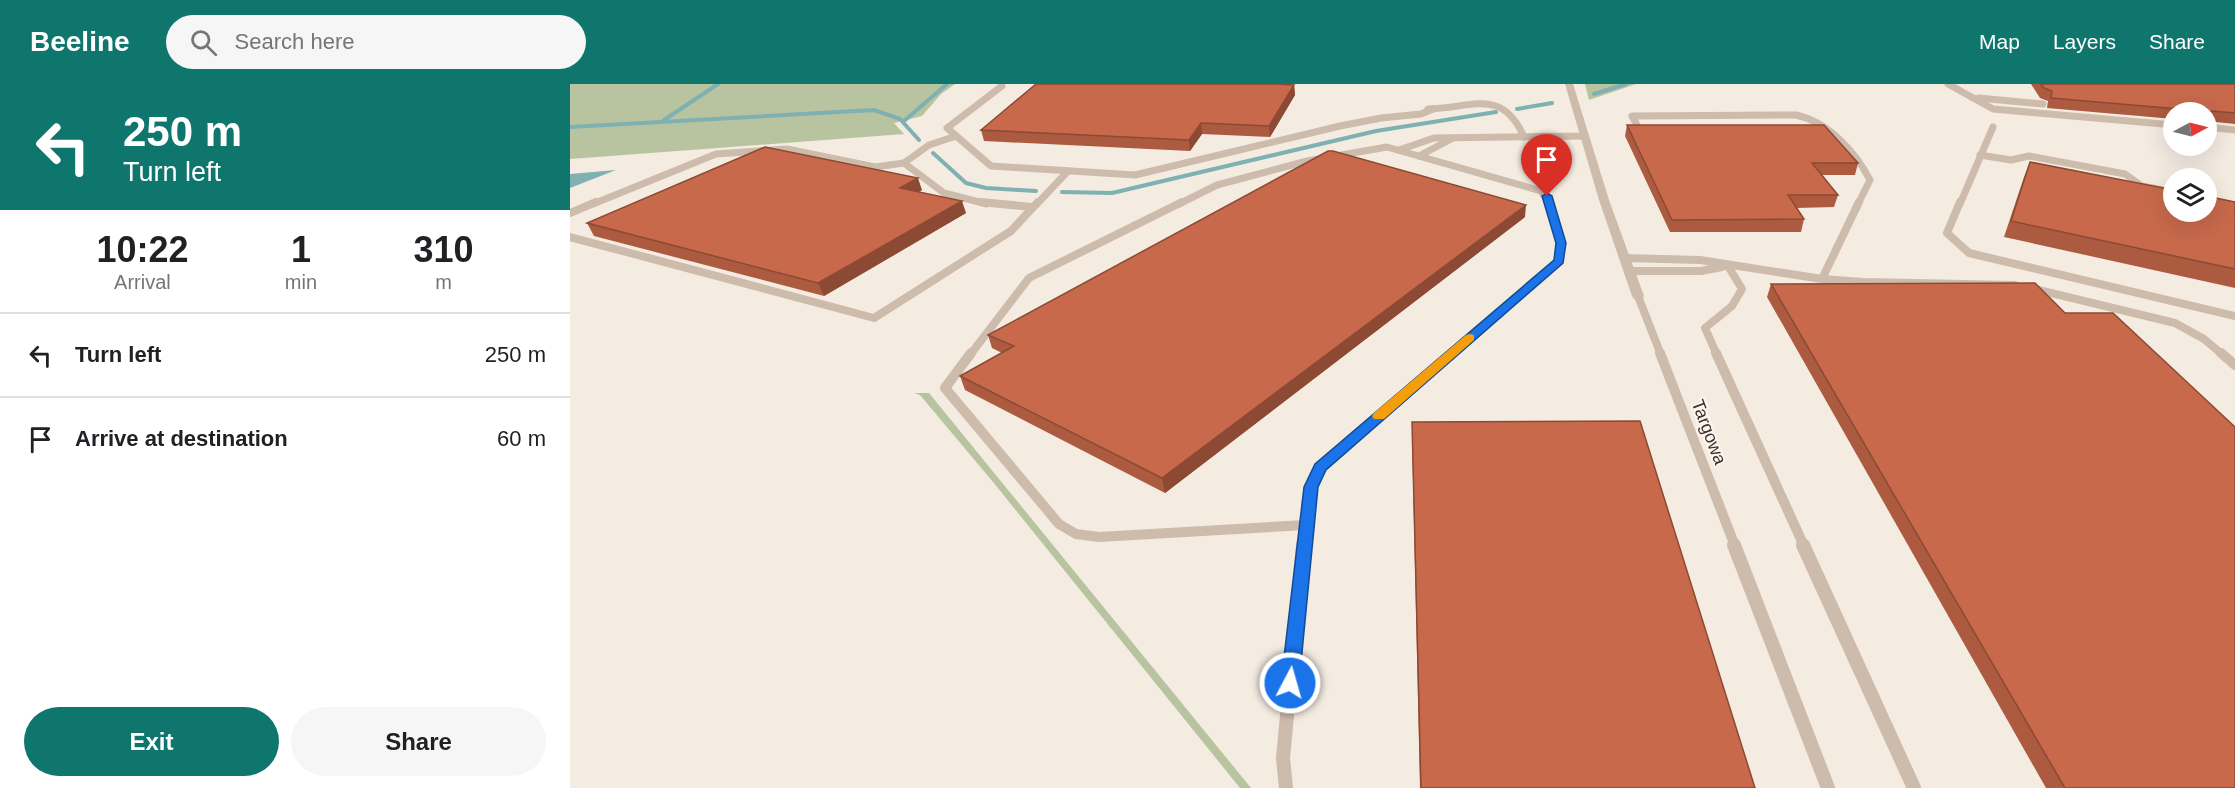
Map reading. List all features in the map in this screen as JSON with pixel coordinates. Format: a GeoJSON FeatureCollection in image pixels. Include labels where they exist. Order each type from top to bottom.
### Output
{"type":"FeatureCollection","features":[{"type":"Feature","properties":{"kind":"street","name":"Targowa"},"geometry":{"type":"LineString","coordinates":[[1569,84],[1638,296]]}},
{"type":"Feature","properties":{"kind":"lane"},"geometry":{"type":"LineString","coordinates":[[1000,84],[1002,86],[947,128],[991,166],[1135,175],[1381,118],[1399,118],[1433,109],[1483,103],[1499,104],[1520,123],[1524,136]]}},
{"type":"Feature","properties":{"kind":"lane"},"geometry":{"type":"LineString","coordinates":[[1948,84],[1993,109],[2163,123]]}},
{"type":"Feature","properties":{"kind":"lane"},"geometry":{"type":"LineString","coordinates":[[1972,98],[2043,104]]}},
{"type":"Feature","properties":{"kind":"lane"},"geometry":{"type":"LineString","coordinates":[[1638,127],[1632,116],[1796,116],[1812,118],[1825,125],[1866,172],[1870,180],[1822,279]]}},
{"type":"Feature","properties":{"kind":"lane"},"geometry":{"type":"LineString","coordinates":[[1994,127],[1947,232],[1969,253],[2235,316]]}},
{"type":"Feature","properties":{"kind":"lane"},"geometry":{"type":"LineString","coordinates":[[2217,128],[2235,130]]}},
{"type":"Feature","properties":{"kind":"lane"},"geometry":{"type":"LineString","coordinates":[[570,213],[716,154],[787,149],[875,167],[904,163],[929,144],[956,136]]}},
{"type":"Feature","properties":{"kind":"lane"},"geometry":{"type":"LineString","coordinates":[[1399,150],[1434,138],[1585,136]]}},
{"type":"Feature","properties":{"kind":"lane"},"geometry":{"type":"LineString","coordinates":[[1419,156],[1454,137]]}},
{"type":"Feature","properties":{"kind":"lane"},"geometry":{"type":"LineString","coordinates":[[1286,788],[1283,758],[1311,487],[1320,467],[1559,261],[1561,243],[1549,201],[1541,191],[1387,147],[1357,151],[1217,185],[1029,278],[945,388],[1059,524],[1076,534],[1099,537],[1306,525]]}},
{"type":"Feature","properties":{"kind":"lane"},"geometry":{"type":"LineString","coordinates":[[1980,155],[2011,160],[2029,156],[2125,174],[2142,186],[2163,190]]}},
{"type":"Feature","properties":{"kind":"lane"},"geometry":{"type":"LineString","coordinates":[[904,163],[944,193],[992,206],[1032,207]]}},
{"type":"Feature","properties":{"kind":"lane"},"geometry":{"type":"LineString","coordinates":[[570,237],[874,318],[1011,231],[1068,171]]}},
{"type":"Feature","properties":{"kind":"lane"},"geometry":{"type":"LineString","coordinates":[[1624,258],[1700,260],[1822,279],[1884,283],[2012,284],[2175,324],[2204,339],[2235,365]]}},
{"type":"Feature","properties":{"kind":"lane"},"geometry":{"type":"LineString","coordinates":[[1629,271],[1701,271],[1728,266]]}},
{"type":"Feature","properties":{"kind":"lane"},"geometry":{"type":"LineString","coordinates":[[1728,266],[1742,289],[1740,297],[1737,303],[1705,328],[1914,788]]}},
{"type":"Feature","properties":{"kind":"lane","name":"Targowa"},"geometry":{"type":"LineString","coordinates":[[1638,296],[1828,788]]}},
{"type":"Feature","properties":{"kind":"green space"},"geometry":{"type":"Polygon","coordinates":[[[570,84],[955,84],[941,94],[922,116],[894,123],[904,134],[570,159],[570,84]]]}},
{"type":"Feature","properties":{"kind":"green space"},"geometry":{"type":"Polygon","coordinates":[[[1585,84],[1636,84],[1589,100],[1585,84]]]}},
{"type":"Feature","properties":{"kind":"green space"},"geometry":{"type":"Polygon","coordinates":[[[914,393],[929,393],[1251,788],[1240,788],[993,482],[920,395],[914,393]]]}},
{"type":"Feature","properties":{"kind":"water"},"geometry":{"type":"Polygon","coordinates":[[[616,170],[570,188],[570,174],[616,170]]]}},
{"type":"Feature","properties":{"kind":"building"},"geometry":{"type":"Polygon","coordinates":[[[1036,84],[1294,85],[1269,126],[1201,123],[1189,140],[981,130],[1036,84]]]}},
{"type":"Feature","properties":{"kind":"building"},"geometry":{"type":"Polygon","coordinates":[[[2041,84],[2235,84],[2235,113],[2217,111],[2217,102],[2163,102],[2163,108],[2051,98],[2052,91],[2041,84]]]}},
{"type":"Feature","properties":{"kind":"building"},"geometry":{"type":"Polygon","coordinates":[[[1627,125],[1824,125],[1858,163],[1812,163],[1838,195],[1788,195],[1804,219],[1672,220],[1627,125]]]}},
{"type":"Feature","properties":{"kind":"building"},"geometry":{"type":"Polygon","coordinates":[[[765,147],[918,178],[900,188],[962,201],[818,283],[587,223],[765,147]]]}},
{"type":"Feature","properties":{"kind":"building"},"geometry":{"type":"Polygon","coordinates":[[[1328,151],[1526,205],[1162,478],[960,376],[1014,346],[988,335],[1328,151]]]}},
{"type":"Feature","properties":{"kind":"building"},"geometry":{"type":"Polygon","coordinates":[[[2030,162],[2163,188],[2163,222],[2217,222],[2217,198],[2235,202],[2235,269],[2011,221],[2030,162]]]}},
{"type":"Feature","properties":{"kind":"building"},"geometry":{"type":"Polygon","coordinates":[[[2035,283],[2065,313],[2113,313],[2235,427],[2235,788],[2065,788],[1771,284],[2035,283]]]}},
{"type":"Feature","properties":{"kind":"building"},"geometry":{"type":"Polygon","coordinates":[[[1640,421],[1755,788],[1421,788],[1412,422],[1640,421]]]}},
{"type":"Feature","properties":{"kind":"waterway"},"geometry":{"type":"LineString","coordinates":[[664,120],[718,84]]}},
{"type":"Feature","properties":{"kind":"waterway"},"geometry":{"type":"LineString","coordinates":[[904,121],[947,84]]}},
{"type":"Feature","properties":{"kind":"waterway"},"geometry":{"type":"LineString","coordinates":[[1594,94],[1626,84]]}},
{"type":"Feature","properties":{"kind":"waterway"},"geometry":{"type":"LineString","coordinates":[[1517,109],[1552,103]]}},
{"type":"Feature","properties":{"kind":"waterway"},"geometry":{"type":"LineString","coordinates":[[570,127],[874,110],[900,119],[919,140]]}},
{"type":"Feature","properties":{"kind":"waterway"},"geometry":{"type":"LineString","coordinates":[[1062,192],[1112,193],[1376,131],[1496,112]]}},
{"type":"Feature","properties":{"kind":"waterway"},"geometry":{"type":"LineString","coordinates":[[933,153],[966,183],[986,188],[1036,191]]}},
{"type":"Feature","properties":{"kind":"slow traffic"},"geometry":{"type":"LineString","coordinates":[[1379,416],[1470,338]]}},
{"type":"Feature","properties":{"kind":"route"},"geometry":{"type":"LineString","coordinates":[[1290,683],[1311,487],[1315,476],[1320,467],[1559,261],[1561,243],[1547,196]]}}]}
